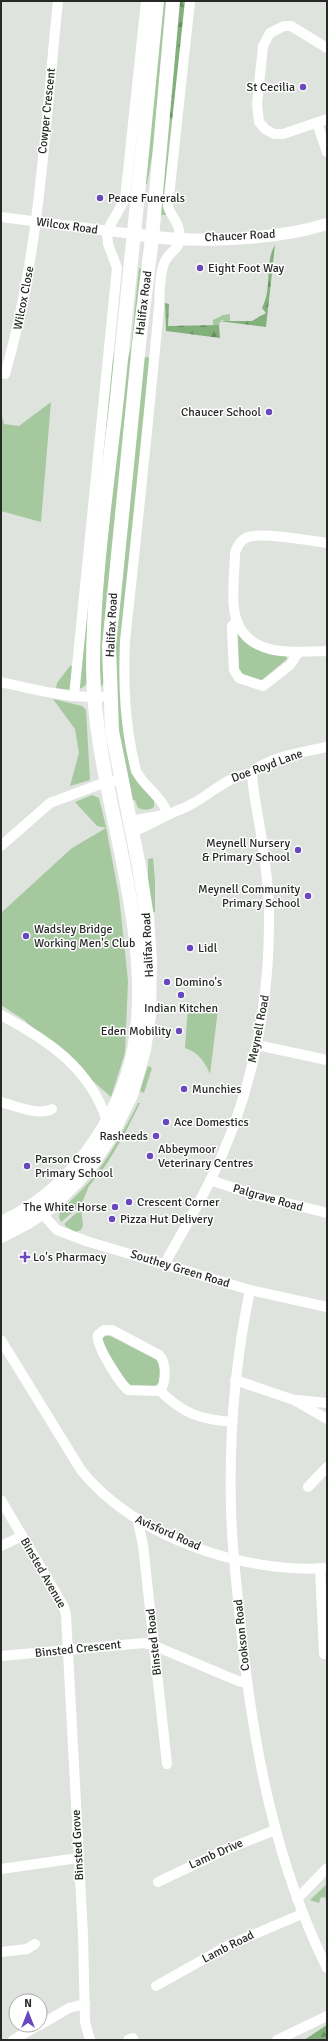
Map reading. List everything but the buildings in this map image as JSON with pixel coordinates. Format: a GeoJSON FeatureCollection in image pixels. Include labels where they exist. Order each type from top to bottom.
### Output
{"type":"FeatureCollection","features":[{"type":"Feature","properties":{"kind":"highway","name":"Halifax Road"},"geometry":{"type":"LineString","coordinates":[[1,1236],[38,1209],[54,1189],[72,1171],[107,1121],[118,1098],[134,1049],[138,1015],[139,986],[133,920],[98,734],[94,697],[94,642],[96,600],[157,1]]}},
{"type":"Feature","properties":{"kind":"highway","name":"Halifax Road"},"geometry":{"type":"LineString","coordinates":[[1,1222],[38,1209],[62,1197],[79,1179],[111,1135],[131,1095],[144,1050],[149,1016],[150,960],[147,917],[112,731],[109,646],[112,602],[139,344],[152,238],[173,1]]}},
{"type":"Feature","properties":{"kind":"highway"},"geometry":{"type":"LineString","coordinates":[[116,829],[131,826]]}},
{"type":"Feature","properties":{"kind":"main road","name":"Chaucer Road"},"geometry":{"type":"LineString","coordinates":[[133,234],[152,238],[267,236],[327,224]]}},
{"type":"Feature","properties":{"kind":"street","name":"Cowper Crescent"},"geometry":{"type":"LineString","coordinates":[[35,221],[58,1]]}},
{"type":"Feature","properties":{"kind":"street"},"geometry":{"type":"LineString","coordinates":[[74,696],[117,268],[108,244],[107,231],[115,214],[125,199],[146,1]]}},
{"type":"Feature","properties":{"kind":"street"},"geometry":{"type":"LineString","coordinates":[[180,238],[179,229],[169,212],[168,206],[190,1]]}},
{"type":"Feature","properties":{"kind":"street"},"geometry":{"type":"LineString","coordinates":[[327,48],[298,29],[284,26],[270,32],[263,46],[256,104],[259,122],[265,129],[274,134],[282,134],[322,121],[327,152]]}},
{"type":"Feature","properties":{"kind":"street","name":"Wilcox Road"},"geometry":{"type":"LineString","coordinates":[[1,217],[133,234]]}},
{"type":"Feature","properties":{"kind":"street","name":"Wilcox Close"},"geometry":{"type":"LineString","coordinates":[[5,374],[25,296],[35,221]]}},
{"type":"Feature","properties":{"kind":"street","name":"Halifax Road"},"geometry":{"type":"LineString","coordinates":[[168,815],[164,804],[140,778],[136,771],[125,718],[124,672],[125,641],[147,438],[160,296],[166,261],[178,248],[180,238]]}},
{"type":"Feature","properties":{"kind":"street"},"geometry":{"type":"LineString","coordinates":[[327,543],[259,535],[246,538],[241,542],[235,553],[234,600],[237,621],[248,637],[258,644],[279,651],[298,653],[327,651]]}},
{"type":"Feature","properties":{"kind":"street"},"geometry":{"type":"LineString","coordinates":[[237,621],[232,626],[232,631],[234,670],[239,678],[263,686],[290,665],[298,653]]}},
{"type":"Feature","properties":{"kind":"street"},"geometry":{"type":"LineString","coordinates":[[1,682],[74,696],[110,696]]}},
{"type":"Feature","properties":{"kind":"street","name":"Doe Royd Lane"},"geometry":{"type":"LineString","coordinates":[[131,826],[168,815],[191,805],[228,780],[237,776],[252,774],[255,769],[261,766],[327,747]]}},
{"type":"Feature","properties":{"kind":"street","name":"Meynell Road"},"geometry":{"type":"LineString","coordinates":[[164,1266],[210,1180],[238,1112],[262,1023],[268,973],[269,914],[264,853],[252,774]]}},
{"type":"Feature","properties":{"kind":"street"},"geometry":{"type":"LineString","coordinates":[[1,846],[50,803],[107,783],[121,780]]}},
{"type":"Feature","properties":{"kind":"street"},"geometry":{"type":"LineString","coordinates":[[1,1016],[41,1039],[64,1056],[81,1072],[98,1098],[107,1121]]}},
{"type":"Feature","properties":{"kind":"street"},"geometry":{"type":"LineString","coordinates":[[257,1045],[327,1060]]}},
{"type":"Feature","properties":{"kind":"street"},"geometry":{"type":"LineString","coordinates":[[98,1098],[110,1100],[118,1098]]}},
{"type":"Feature","properties":{"kind":"street"},"geometry":{"type":"LineString","coordinates":[[1,1102],[36,1110],[44,1111],[52,1109]]}},
{"type":"Feature","properties":{"kind":"street","name":"Palgrave Road"},"geometry":{"type":"LineString","coordinates":[[210,1180],[258,1196],[327,1213]]}},
{"type":"Feature","properties":{"kind":"street","name":"Southey Green Road"},"geometry":{"type":"LineString","coordinates":[[38,1209],[62,1232],[164,1266],[250,1290],[327,1307]]}},
{"type":"Feature","properties":{"kind":"street","name":"Cookson Road"},"geometry":{"type":"LineString","coordinates":[[250,1290],[243,1324],[235,1380],[232,1422],[231,1509],[234,1559],[247,1683],[264,1781],[275,1830],[302,1914],[327,1968]]}},
{"type":"Feature","properties":{"kind":"street"},"geometry":{"type":"LineString","coordinates":[[160,1391],[164,1382],[164,1362],[159,1355],[112,1330],[104,1330],[98,1335],[99,1344],[124,1387],[132,1392],[160,1391],[177,1407],[186,1412],[210,1420],[232,1422]]}},
{"type":"Feature","properties":{"kind":"street","name":"Avisford Road"},"geometry":{"type":"LineString","coordinates":[[1,1340],[81,1470],[104,1496],[138,1522],[202,1548],[234,1559],[292,1569],[324,1568]]}},
{"type":"Feature","properties":{"kind":"street"},"geometry":{"type":"LineString","coordinates":[[235,1380],[294,1400],[327,1419]]}},
{"type":"Feature","properties":{"kind":"street"},"geometry":{"type":"LineString","coordinates":[[294,1400],[327,1404]]}},
{"type":"Feature","properties":{"kind":"street"},"geometry":{"type":"LineString","coordinates":[[308,1487],[327,1467]]}},
{"type":"Feature","properties":{"kind":"street","name":"Binsted Avenue"},"geometry":{"type":"LineString","coordinates":[[1,1500],[64,1607],[68,1650]]}},
{"type":"Feature","properties":{"kind":"street","name":"Binsted Road"},"geometry":{"type":"LineString","coordinates":[[138,1522],[143,1545],[167,1764]]}},
{"type":"Feature","properties":{"kind":"street"},"geometry":{"type":"LineString","coordinates":[[1,1546],[22,1536]]}},
{"type":"Feature","properties":{"kind":"street"},"geometry":{"type":"LineString","coordinates":[[324,1568],[324,1654]]}},
{"type":"Feature","properties":{"kind":"street","name":"Binsted Crescent"},"geometry":{"type":"LineString","coordinates":[[1,1656],[144,1643],[238,1681],[247,1683]]}},
{"type":"Feature","properties":{"kind":"street","name":"Binsted Grove"},"geometry":{"type":"LineString","coordinates":[[68,1650],[85,2022],[90,2040]]}},
{"type":"Feature","properties":{"kind":"street","name":"Lamb Drive"},"geometry":{"type":"LineString","coordinates":[[158,1882],[218,1853],[275,1830]]}},
{"type":"Feature","properties":{"kind":"street"},"geometry":{"type":"LineString","coordinates":[[1,1869],[78,1858]]}},
{"type":"Feature","properties":{"kind":"street"},"geometry":{"type":"LineString","coordinates":[[297,1899],[327,1868]]}},
{"type":"Feature","properties":{"kind":"street","name":"Lamb Road"},"geometry":{"type":"LineString","coordinates":[[156,1986],[229,1945],[302,1914]]}},
{"type":"Feature","properties":{"kind":"street"},"geometry":{"type":"LineString","coordinates":[[1,1952],[27,1949],[35,1944]]}},
{"type":"Feature","properties":{"kind":"street"},"geometry":{"type":"LineString","coordinates":[[48,2020],[69,2008],[85,2004]]}},
{"type":"Feature","properties":{"kind":"street"},"geometry":{"type":"LineString","coordinates":[[277,2040],[327,2016]]}},
{"type":"Feature","properties":{"kind":"street"},"geometry":{"type":"LineString","coordinates":[[12,2040],[25,2033]]}},
{"type":"Feature","properties":{"kind":"green space"},"geometry":{"type":"Polygon","coordinates":[[[162,1],[169,1],[154,145],[147,184],[143,184],[162,1]]]}},
{"type":"Feature","properties":{"kind":"green space"},"geometry":{"type":"Polygon","coordinates":[[[178,1],[187,1],[174,120],[167,118],[178,1]]]}},
{"type":"Feature","properties":{"kind":"green space"},"geometry":{"type":"Polygon","coordinates":[[[167,118],[174,120],[168,215],[159,215],[167,118]]]}},
{"type":"Feature","properties":{"kind":"green space"},"geometry":{"type":"Polygon","coordinates":[[[275,245],[266,327],[219,321],[252,321],[266,313],[262,308],[267,292],[270,260],[275,245]]]}},
{"type":"Feature","properties":{"kind":"green space"},"geometry":{"type":"Polygon","coordinates":[[[139,268],[143,269],[104,683],[101,687],[98,646],[100,613],[125,369],[131,348],[139,268]]]}},
{"type":"Feature","properties":{"kind":"green space"},"geometry":{"type":"Polygon","coordinates":[[[165,303],[169,304],[168,326],[219,325],[220,338],[166,331],[165,303]]]}},
{"type":"Feature","properties":{"kind":"green space"},"geometry":{"type":"Polygon","coordinates":[[[230,314],[230,322],[221,320],[219,325],[213,326],[213,320],[223,315],[230,314]]]}},
{"type":"Feature","properties":{"kind":"green space"},"geometry":{"type":"Polygon","coordinates":[[[113,350],[114,364],[87,683],[81,688],[77,689],[56,688],[57,683],[70,666],[80,666],[113,350]]]}},
{"type":"Feature","properties":{"kind":"green space"},"geometry":{"type":"Polygon","coordinates":[[[145,357],[153,358],[124,634],[130,755],[138,783],[158,802],[154,801],[154,807],[146,810],[138,808],[135,800],[132,800],[118,735],[113,691],[117,607],[141,369],[145,357]]]}},
{"type":"Feature","properties":{"kind":"green space"},"geometry":{"type":"Polygon","coordinates":[[[51,402],[41,522],[1,511],[1,412],[4,424],[19,426],[51,402]]]}},
{"type":"Feature","properties":{"kind":"green space"},"geometry":{"type":"Polygon","coordinates":[[[238,633],[249,642],[266,651],[279,655],[286,655],[287,659],[263,679],[258,681],[239,672],[238,633]]]}},
{"type":"Feature","properties":{"kind":"green space"},"geometry":{"type":"Polygon","coordinates":[[[53,699],[82,706],[86,710],[90,780],[70,786],[79,753],[75,729],[53,699]]]}},
{"type":"Feature","properties":{"kind":"green space"},"geometry":{"type":"Polygon","coordinates":[[[92,795],[99,798],[106,827],[119,896],[128,981],[125,1053],[111,1097],[24,1020],[1,1005],[1,913],[72,848],[106,828],[97,826],[75,802],[92,795]]]}},
{"type":"Feature","properties":{"kind":"green space"},"geometry":{"type":"Polygon","coordinates":[[[153,858],[155,912],[152,913],[148,885],[148,859],[153,858]]]}},
{"type":"Feature","properties":{"kind":"green space"},"geometry":{"type":"Polygon","coordinates":[[[188,1006],[218,1009],[210,1074],[206,1065],[200,1058],[194,1052],[185,1048],[188,1006]]]}},
{"type":"Feature","properties":{"kind":"green space"},"geometry":{"type":"Polygon","coordinates":[[[148,1066],[152,1068],[144,1093],[140,1091],[148,1066]]]}},
{"type":"Feature","properties":{"kind":"green space"},"geometry":{"type":"Polygon","coordinates":[[[138,1103],[140,1103],[123,1137],[106,1165],[89,1186],[81,1205],[61,1222],[59,1217],[60,1212],[90,1181],[104,1163],[138,1103]]]}},
{"type":"Feature","properties":{"kind":"green space"},"geometry":{"type":"Polygon","coordinates":[[[81,1209],[83,1225],[81,1230],[75,1232],[65,1226],[65,1223],[81,1209]]]}},
{"type":"Feature","properties":{"kind":"green space"},"geometry":{"type":"Polygon","coordinates":[[[105,1336],[110,1336],[157,1360],[160,1364],[161,1382],[151,1388],[131,1389],[102,1344],[102,1339],[105,1336]]]}},
{"type":"Feature","properties":{"kind":"green space"},"geometry":{"type":"Polygon","coordinates":[[[327,1884],[327,1898],[321,1897],[319,1903],[310,1900],[327,1884]]]}},
{"type":"Feature","properties":{"kind":"green space"},"geometry":{"type":"Polygon","coordinates":[[[327,2025],[327,2040],[304,2040],[327,2025]]]}},
{"type":"Feature","properties":{"kind":"place","name":"St Cecilia"},"geometry":{"type":"Point","coordinates":[303,87]}},
{"type":"Feature","properties":{"kind":"place","name":"Peace Funerals"},"geometry":{"type":"Point","coordinates":[100,198]}},
{"type":"Feature","properties":{"kind":"place","name":"Eight Foot Way"},"geometry":{"type":"Point","coordinates":[200,268]}},
{"type":"Feature","properties":{"kind":"place","name":"Chaucer School"},"geometry":{"type":"Point","coordinates":[269,412]}},
{"type":"Feature","properties":{"kind":"place","name":"Meynell Nursery & Primary School"},"geometry":{"type":"Point","coordinates":[298,850]}},
{"type":"Feature","properties":{"kind":"place","name":"Meynell Community Primary School"},"geometry":{"type":"Point","coordinates":[308,896]}},
{"type":"Feature","properties":{"kind":"place","name":"Wadsley Bridge Working Men's Club"},"geometry":{"type":"Point","coordinates":[26,936]}},
{"type":"Feature","properties":{"kind":"place","name":"Lidl"},"geometry":{"type":"Point","coordinates":[190,948]}},
{"type":"Feature","properties":{"kind":"place","name":"Domino's"},"geometry":{"type":"Point","coordinates":[167,982]}},
{"type":"Feature","properties":{"kind":"place","name":"Indian Kitchen"},"geometry":{"type":"Point","coordinates":[181,995]}},
{"type":"Feature","properties":{"kind":"place","name":"Eden Mobility"},"geometry":{"type":"Point","coordinates":[179,1031]}},
{"type":"Feature","properties":{"kind":"place","name":"Munchies"},"geometry":{"type":"Point","coordinates":[184,1089]}},
{"type":"Feature","properties":{"kind":"place","name":"Ace Domestics"},"geometry":{"type":"Point","coordinates":[166,1122]}},
{"type":"Feature","properties":{"kind":"place","name":"Rasheeds"},"geometry":{"type":"Point","coordinates":[156,1136]}},
{"type":"Feature","properties":{"kind":"place","name":"Abbeymoor Veterinary Centres"},"geometry":{"type":"Point","coordinates":[150,1156]}},
{"type":"Feature","properties":{"kind":"place","name":"Parson Cross Primary School"},"geometry":{"type":"Point","coordinates":[27,1166]}},
{"type":"Feature","properties":{"kind":"place","name":"Crescent Corner"},"geometry":{"type":"Point","coordinates":[129,1202]}},
{"type":"Feature","properties":{"kind":"place","name":"The White Horse"},"geometry":{"type":"Point","coordinates":[115,1207]}},
{"type":"Feature","properties":{"kind":"place","name":"Pizza Hut Delivery"},"geometry":{"type":"Point","coordinates":[112,1219]}},
{"type":"Feature","properties":{"kind":"place","name":"Lo's Pharmacy"},"geometry":{"type":"Point","coordinates":[25,1257]}}]}
